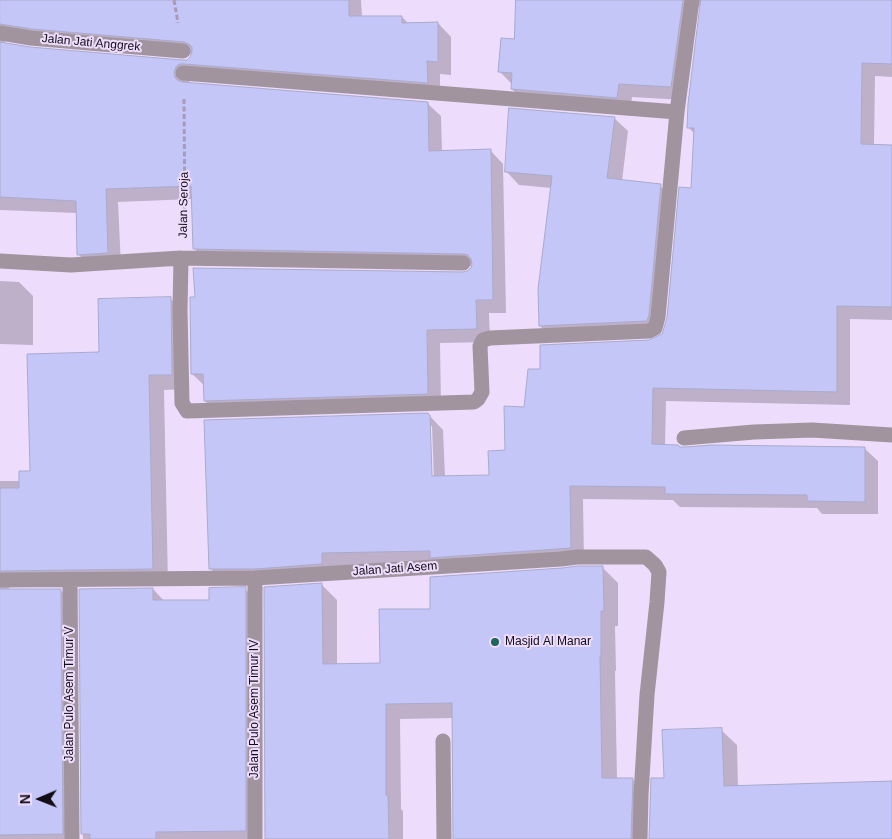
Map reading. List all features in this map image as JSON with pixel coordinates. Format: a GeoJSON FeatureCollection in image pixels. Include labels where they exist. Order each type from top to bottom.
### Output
{"type":"FeatureCollection","features":[{"type":"Feature","properties":{"kind":"street"},"geometry":{"type":"LineString","coordinates":[[181,258],[182,403],[187,411],[474,402],[482,392],[480,346],[483,340],[490,338],[649,331],[655,328],[658,317],[677,112],[692,0]]}},
{"type":"Feature","properties":{"kind":"street","name":"Jalan Jati Anggrek"},"geometry":{"type":"LineString","coordinates":[[0,33],[31,38],[183,51]]}},
{"type":"Feature","properties":{"kind":"street"},"geometry":{"type":"LineString","coordinates":[[183,73],[677,112]]}},
{"type":"Feature","properties":{"kind":"street"},"geometry":{"type":"LineString","coordinates":[[0,261],[72,264],[181,258],[463,263]]}},
{"type":"Feature","properties":{"kind":"street"},"geometry":{"type":"LineString","coordinates":[[684,438],[754,432],[812,430],[892,435]]}},
{"type":"Feature","properties":{"kind":"street","name":"Jalan Jati Asem"},"geometry":{"type":"LineString","coordinates":[[0,580],[255,578],[577,557],[646,557],[655,565],[659,572],[647,695],[640,839]]}},
{"type":"Feature","properties":{"kind":"street","name":"Jalan Pulo Asem Timur IV"},"geometry":{"type":"LineString","coordinates":[[255,578],[255,839]]}},
{"type":"Feature","properties":{"kind":"street","name":"Jalan Pulo Asem Timur V"},"geometry":{"type":"LineString","coordinates":[[70,580],[72,839]]}},
{"type":"Feature","properties":{"kind":"street"},"geometry":{"type":"LineString","coordinates":[[444,741],[444,839]]}},
{"type":"Feature","properties":{"kind":"path"},"geometry":{"type":"LineString","coordinates":[[174,0],[183,51]]}},
{"type":"Feature","properties":{"kind":"path","name":"Jalan Seroja"},"geometry":{"type":"LineString","coordinates":[[181,258],[185,230],[183,73]]}},
{"type":"Feature","properties":{"kind":"building"},"geometry":{"type":"Polygon","coordinates":[[[0,0],[349,0],[349,16],[402,16],[402,23],[438,22],[438,62],[427,61],[428,83],[184,64],[179,64],[174,73],[177,80],[182,82],[428,102],[429,151],[491,149],[493,300],[476,300],[477,329],[427,330],[428,394],[204,401],[203,374],[191,374],[190,297],[195,297],[193,268],[463,272],[471,268],[471,259],[468,255],[463,254],[193,249],[191,186],[106,189],[108,253],[77,255],[76,201],[0,197],[0,42],[30,47],[182,60],[187,60],[190,57],[192,47],[184,42],[32,29],[0,24],[0,0]]]}},
{"type":"Feature","properties":{"kind":"building"},"geometry":{"type":"Polygon","coordinates":[[[516,0],[683,0],[671,87],[619,84],[617,98],[511,89],[512,73],[498,72],[501,38],[514,39],[516,0]]]}},
{"type":"Feature","properties":{"kind":"building"},"geometry":{"type":"Polygon","coordinates":[[[701,0],[892,0],[892,64],[862,63],[861,144],[892,145],[892,307],[837,306],[837,392],[653,388],[652,444],[678,445],[680,447],[712,445],[865,447],[865,502],[807,501],[807,495],[665,494],[665,487],[570,486],[571,548],[430,558],[430,551],[322,553],[322,564],[255,569],[209,569],[204,420],[428,413],[430,415],[432,476],[489,475],[488,451],[505,450],[504,406],[524,407],[528,369],[540,369],[540,345],[649,340],[662,334],[667,318],[679,187],[691,188],[694,128],[687,128],[688,104],[701,0]]]}},
{"type":"Feature","properties":{"kind":"building"},"geometry":{"type":"Polygon","coordinates":[[[509,108],[615,117],[607,178],[661,184],[647,321],[539,326],[538,289],[552,176],[505,172],[509,108]]]}},
{"type":"Feature","properties":{"kind":"building"},"geometry":{"type":"Polygon","coordinates":[[[171,297],[172,375],[149,375],[153,569],[0,571],[0,488],[19,488],[19,471],[30,471],[27,354],[99,352],[98,299],[171,297]]]}},
{"type":"Feature","properties":{"kind":"building"},"geometry":{"type":"Polygon","coordinates":[[[578,566],[603,566],[604,611],[601,611],[600,656],[602,778],[633,778],[631,839],[453,839],[452,703],[386,704],[386,795],[388,795],[389,839],[265,839],[264,587],[322,583],[323,664],[380,663],[379,609],[430,609],[430,577],[578,566]]]}},
{"type":"Feature","properties":{"kind":"building"},"geometry":{"type":"Polygon","coordinates":[[[246,587],[246,831],[156,832],[156,839],[90,839],[90,834],[81,834],[79,589],[153,588],[153,600],[209,600],[209,588],[246,587]]]}},
{"type":"Feature","properties":{"kind":"building"},"geometry":{"type":"Polygon","coordinates":[[[0,589],[61,589],[63,834],[0,835],[0,589]]]}},
{"type":"Feature","properties":{"kind":"building"},"geometry":{"type":"Polygon","coordinates":[[[722,728],[724,786],[892,781],[892,839],[649,839],[651,778],[664,778],[662,730],[722,728]]]}},
{"type":"Feature","properties":{"kind":"place","name":"Masjid Al Manar"},"geometry":{"type":"Point","coordinates":[495,642]}}]}
